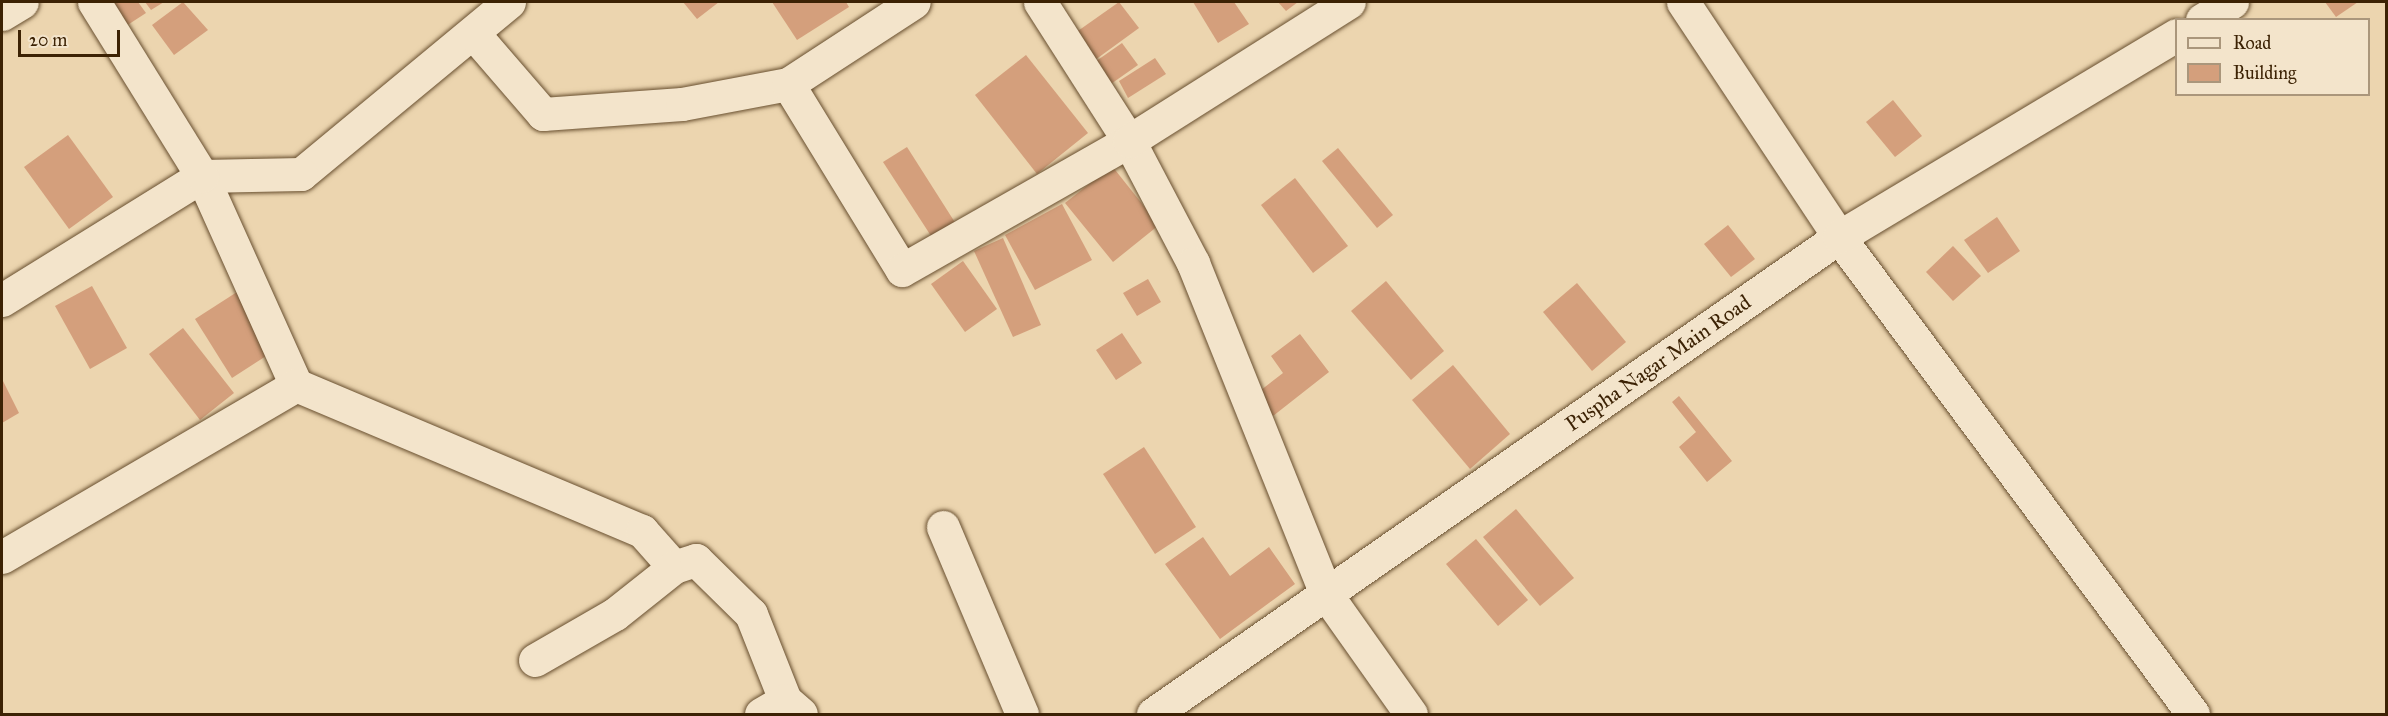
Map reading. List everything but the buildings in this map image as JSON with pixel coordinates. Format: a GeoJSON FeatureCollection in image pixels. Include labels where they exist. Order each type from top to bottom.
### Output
{"type":"FeatureCollection","features":[{"type":"Feature","properties":{"kind":"street"},"geometry":{"type":"LineString","coordinates":[[2,14],[22,2]]}},
{"type":"Feature","properties":{"kind":"street"},"geometry":{"type":"LineString","coordinates":[[94,2],[202,176],[296,385],[642,531],[674,567]]}},
{"type":"Feature","properties":{"kind":"street"},"geometry":{"type":"LineString","coordinates":[[2,300],[202,176],[301,174],[508,2]]}},
{"type":"Feature","properties":{"kind":"street"},"geometry":{"type":"LineString","coordinates":[[472,33],[543,114],[682,104],[788,84],[915,2]]}},
{"type":"Feature","properties":{"kind":"street"},"geometry":{"type":"LineString","coordinates":[[1040,2],[1129,141],[1193,263],[1326,594],[1411,714]]}},
{"type":"Feature","properties":{"kind":"street"},"geometry":{"type":"LineString","coordinates":[[788,84],[902,270],[1129,141],[1348,2]]}},
{"type":"Feature","properties":{"kind":"street"},"geometry":{"type":"LineString","coordinates":[[1683,2],[1839,237],[2193,714]]}},
{"type":"Feature","properties":{"kind":"street"},"geometry":{"type":"LineString","coordinates":[[2205,18],[2232,2]]}},
{"type":"Feature","properties":{"kind":"street","name":"Puspha Nagar Main Road"},"geometry":{"type":"LineString","coordinates":[[1153,714],[1839,237],[2175,36]]}},
{"type":"Feature","properties":{"kind":"street"},"geometry":{"type":"LineString","coordinates":[[2,557],[296,385]]}},
{"type":"Feature","properties":{"kind":"street"},"geometry":{"type":"LineString","coordinates":[[943,527],[1022,714]]}},
{"type":"Feature","properties":{"kind":"street"},"geometry":{"type":"LineString","coordinates":[[535,660],[615,614],[674,567],[696,560],[751,614],[782,710]]}}]}
